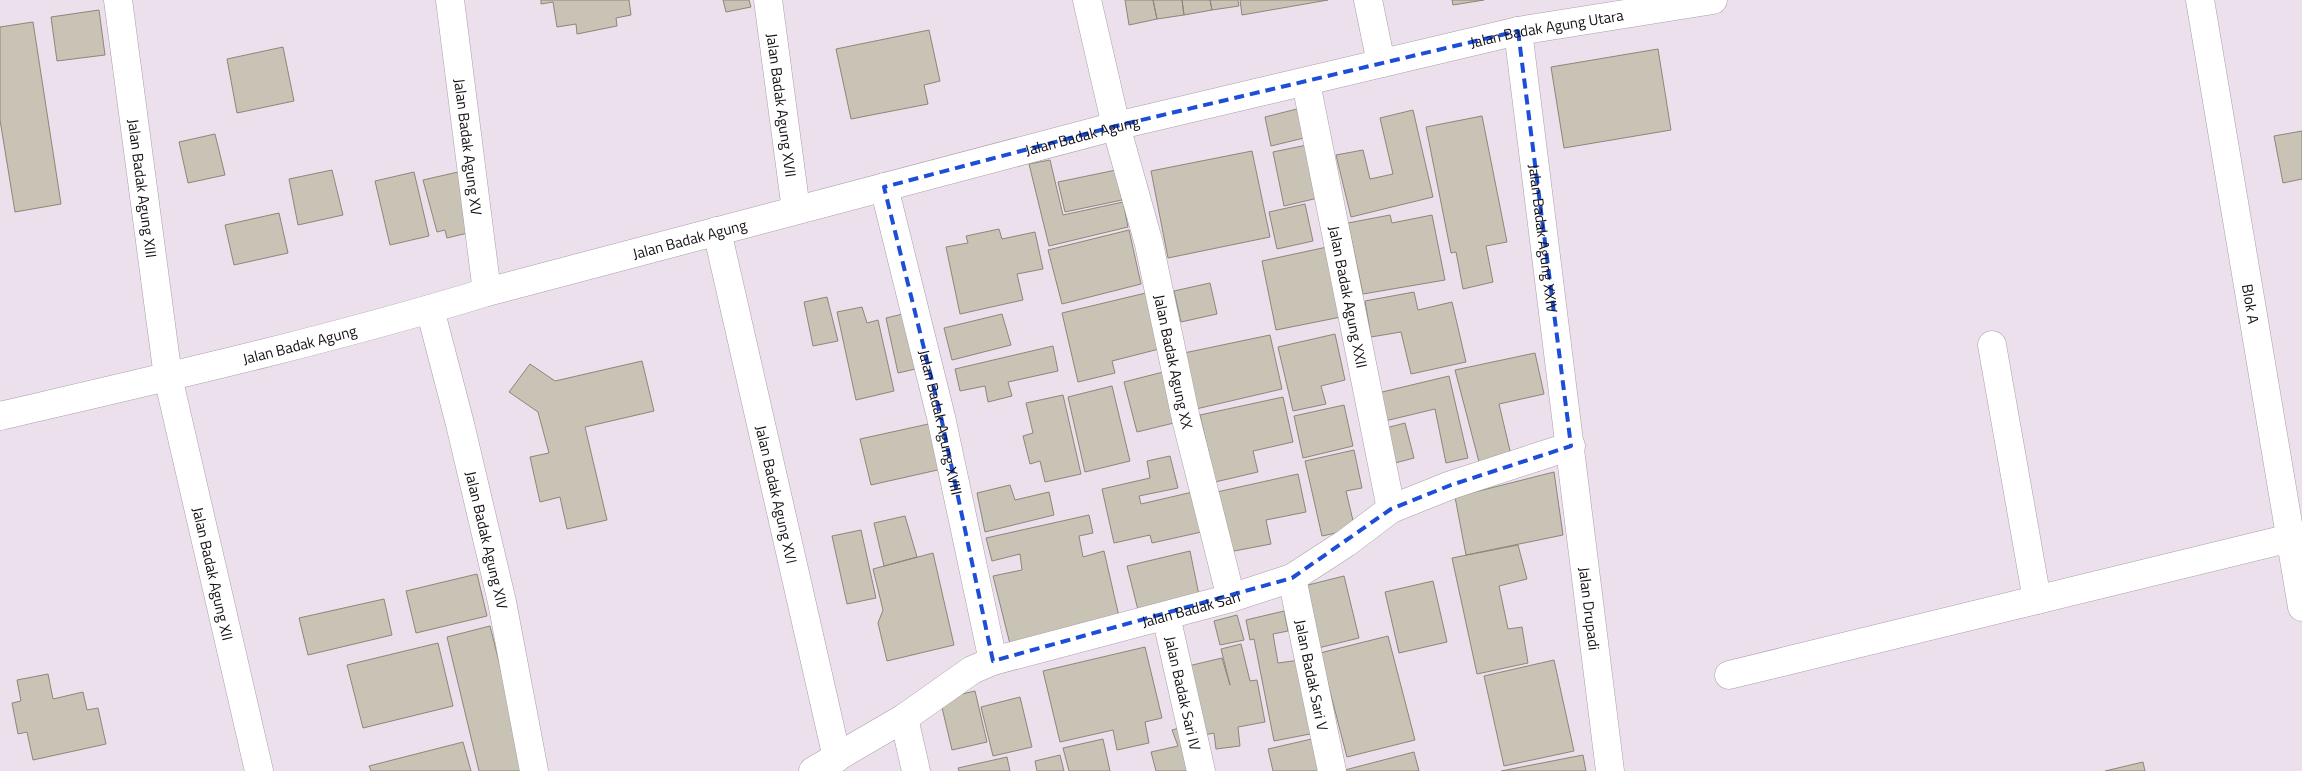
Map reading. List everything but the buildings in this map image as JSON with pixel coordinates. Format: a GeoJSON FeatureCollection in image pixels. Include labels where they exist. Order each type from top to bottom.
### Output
{"type":"FeatureCollection","features":[{"type":"Feature","properties":{"kind":"street","name":"Jalan Badak Agung XIII"},"geometry":{"type":"LineString","coordinates":[[118,0],[168,377]]}},
{"type":"Feature","properties":{"kind":"street","name":"Jalan Badak Agung XV"},"geometry":{"type":"LineString","coordinates":[[450,0],[487,292]]}},
{"type":"Feature","properties":{"kind":"street","name":"Jalan Badak Agung XVII"},"geometry":{"type":"LineString","coordinates":[[768,0],[796,210]]}},
{"type":"Feature","properties":{"kind":"street","name":"Jalan Badak Agung XX"},"geometry":{"type":"LineString","coordinates":[[1086,0],[1116,126],[1149,244],[1186,419],[1231,598]]}},
{"type":"Feature","properties":{"kind":"street"},"geometry":{"type":"LineString","coordinates":[[1368,0],[1381,63]]}},
{"type":"Feature","properties":{"kind":"street","name":"Jalan Badak Agung Utara"},"geometry":{"type":"LineString","coordinates":[[1381,63],[1518,31],[1713,0]]}},
{"type":"Feature","properties":{"kind":"street","name":"Blok A"},"geometry":{"type":"LineString","coordinates":[[2200,0],[2302,607]]}},
{"type":"Feature","properties":{"kind":"street","name":"Jalan Badak Agung XXIV"},"geometry":{"type":"LineString","coordinates":[[1518,31],[1571,446]]}},
{"type":"Feature","properties":{"kind":"street","name":"Jalan Badak Agung"},"geometry":{"type":"LineString","coordinates":[[0,416],[168,377],[430,309],[487,292],[884,186],[1116,126],[1306,83],[1381,63]]}},
{"type":"Feature","properties":{"kind":"street","name":"Jalan Badak Agung XXII"},"geometry":{"type":"LineString","coordinates":[[1306,83],[1391,509]]}},
{"type":"Feature","properties":{"kind":"street","name":"Jalan Badak Agung XVIII"},"geometry":{"type":"LineString","coordinates":[[884,186],[939,409],[993,661]]}},
{"type":"Feature","properties":{"kind":"street","name":"Jalan Badak Agung XVI"},"geometry":{"type":"LineString","coordinates":[[717,231],[837,758]]}},
{"type":"Feature","properties":{"kind":"street","name":"Jalan Badak Agung XIV"},"geometry":{"type":"LineString","coordinates":[[430,309],[460,424],[502,602],[534,771]]}},
{"type":"Feature","properties":{"kind":"street"},"geometry":{"type":"LineString","coordinates":[[1992,345],[2037,600]]}},
{"type":"Feature","properties":{"kind":"street","name":"Jalan Badak Agung XII"},"geometry":{"type":"LineString","coordinates":[[168,377],[259,771]]}},
{"type":"Feature","properties":{"kind":"street","name":"Jalan Badak Sari"},"geometry":{"type":"LineString","coordinates":[[813,771],[904,718],[972,670],[993,661],[1231,598],[1292,578],[1346,543],[1391,509],[1451,485],[1571,446]]}},
{"type":"Feature","properties":{"kind":"street","name":"Jalan Drupadi"},"geometry":{"type":"LineString","coordinates":[[1571,446],[1610,771]]}},
{"type":"Feature","properties":{"kind":"street"},"geometry":{"type":"LineString","coordinates":[[1729,675],[2290,538]]}},
{"type":"Feature","properties":{"kind":"street","name":"Jalan Badak Sari V"},"geometry":{"type":"LineString","coordinates":[[1292,578],[1332,771]]}},
{"type":"Feature","properties":{"kind":"street","name":"Jalan Badak Sari IV"},"geometry":{"type":"LineString","coordinates":[[1166,616],[1201,771]]}},
{"type":"Feature","properties":{"kind":"street"},"geometry":{"type":"LineString","coordinates":[[904,718],[916,771]]}},
{"type":"Feature","properties":{"kind":"highlighted area"},"geometry":{"type":"Polygon","coordinates":[[[1518,31],[1571,446],[1451,485],[1391,509],[1292,578],[993,661],[941,417],[884,187],[1116,126],[1518,31]]]}}]}
